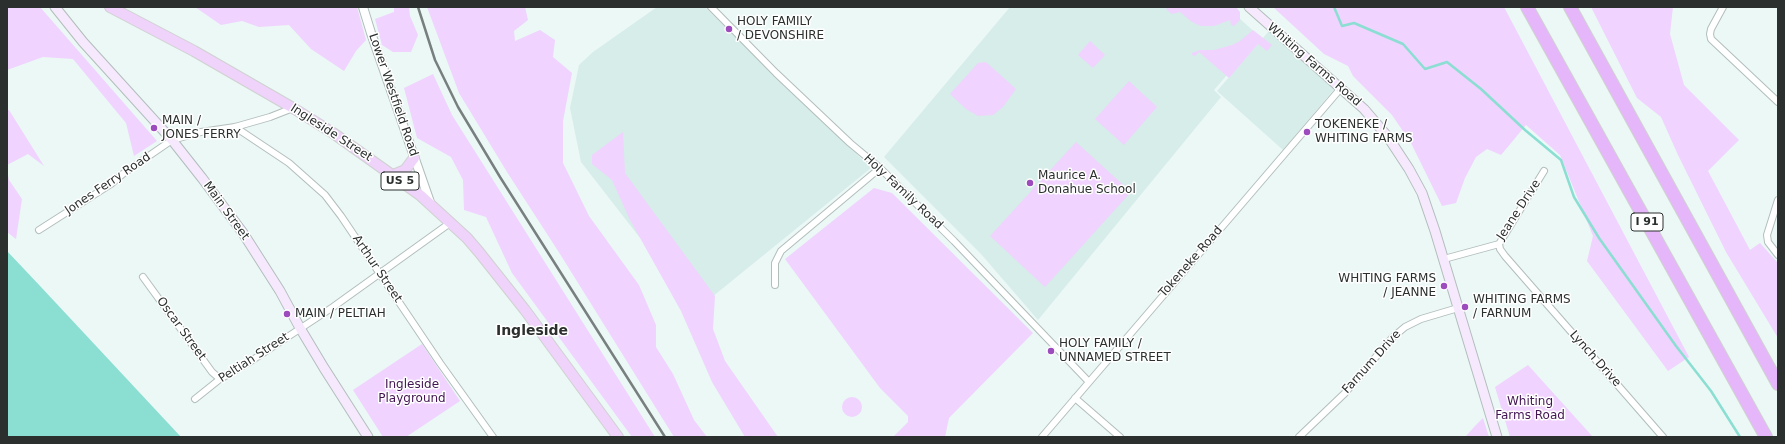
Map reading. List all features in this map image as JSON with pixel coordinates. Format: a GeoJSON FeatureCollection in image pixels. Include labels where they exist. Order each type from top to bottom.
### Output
{"type":"FeatureCollection","features":[{"type":"Feature","properties":{"kind":"highway","name":"I 91"},"geometry":{"type":"LineString","coordinates":[[1526,7],[1766,437]]}},
{"type":"Feature","properties":{"kind":"highway"},"geometry":{"type":"LineString","coordinates":[[1570,7],[1778,384]]}},
{"type":"Feature","properties":{"kind":"main road","name":"Main Street"},"geometry":{"type":"LineString","coordinates":[[55,7],[83,42],[172,140],[243,233],[280,291],[300,328],[368,437]]}},
{"type":"Feature","properties":{"kind":"main road","name":"Ingleside Street"},"geometry":{"type":"LineString","coordinates":[[110,7],[194,51],[293,108],[333,133],[393,175],[432,206],[479,252],[525,310],[618,437]]}},
{"type":"Feature","properties":{"kind":"main road","name":"Whiting Farms Road"},"geometry":{"type":"LineString","coordinates":[[1248,7],[1341,88],[1375,120],[1406,163],[1422,193],[1444,259],[1497,437]]}},
{"type":"Feature","properties":{"kind":"main road"},"geometry":{"type":"LineString","coordinates":[[393,175],[405,170],[414,158]]}},
{"type":"Feature","properties":{"kind":"street","name":"Lower Westfield Road"},"geometry":{"type":"LineString","coordinates":[[364,7],[414,158],[432,206]]}},
{"type":"Feature","properties":{"kind":"street","name":"Holy Family Road"},"geometry":{"type":"LineString","coordinates":[[711,7],[781,78],[850,143],[880,168],[978,265],[1089,382]]}},
{"type":"Feature","properties":{"kind":"street"},"geometry":{"type":"LineString","coordinates":[[1723,7],[1710,32],[1712,39],[1778,102]]}},
{"type":"Feature","properties":{"kind":"street","name":"Tokeneke Road"},"geometry":{"type":"LineString","coordinates":[[1042,437],[1341,88]]}},
{"type":"Feature","properties":{"kind":"street","name":"Jones Ferry Road"},"geometry":{"type":"LineString","coordinates":[[39,230],[111,184],[124,173],[172,140],[200,132],[235,127],[270,117],[293,108]]}},
{"type":"Feature","properties":{"kind":"street","name":"Arthur Street"},"geometry":{"type":"LineString","coordinates":[[235,127],[289,163],[325,195],[440,363],[493,437]]}},
{"type":"Feature","properties":{"kind":"street"},"geometry":{"type":"LineString","coordinates":[[775,285],[774,268],[776,259],[781,251],[880,168]]}},
{"type":"Feature","properties":{"kind":"street","name":"Jeane Drive"},"geometry":{"type":"LineString","coordinates":[[1444,259],[1499,244],[1544,170]]}},
{"type":"Feature","properties":{"kind":"street"},"geometry":{"type":"LineString","coordinates":[[1778,200],[1767,235],[1768,242],[1778,255]]}},
{"type":"Feature","properties":{"kind":"street","name":"Peltiah Street"},"geometry":{"type":"LineString","coordinates":[[196,399],[220,379],[251,361],[380,274],[450,223]]}},
{"type":"Feature","properties":{"kind":"street","name":"Lynch Drive"},"geometry":{"type":"LineString","coordinates":[[1499,244],[1500,249],[1505,256],[1663,437]]}},
{"type":"Feature","properties":{"kind":"street","name":"Oscar Street"},"geometry":{"type":"LineString","coordinates":[[143,277],[212,372],[220,379]]}},
{"type":"Feature","properties":{"kind":"street","name":"Farnum Drive"},"geometry":{"type":"LineString","coordinates":[[1299,437],[1345,393],[1392,338],[1405,327],[1421,319],[1458,308]]}},
{"type":"Feature","properties":{"kind":"street"},"geometry":{"type":"LineString","coordinates":[[1075,398],[1120,437]]}},
{"type":"Feature","properties":{"kind":"shaded area"},"geometry":{"type":"Polygon","coordinates":[[[657,7],[705,7],[871,168],[696,310],[581,162],[570,108],[579,65],[593,52],[657,7]]]}},
{"type":"Feature","properties":{"kind":"shaded area","name":"Maurice A. Donahue School"},"geometry":{"type":"Polygon","coordinates":[[[1010,7],[1227,7],[1260,37],[1214,90],[1221,97],[1038,320],[981,254],[884,157],[1010,7]]]}},
{"type":"Feature","properties":{"kind":"shaded area"},"geometry":{"type":"Polygon","coordinates":[[[1269,31],[1335,88],[1283,150],[1217,91],[1269,31]]]}},
{"type":"Feature","properties":{"kind":"shaded area"},"geometry":{"type":"Polygon","coordinates":[[[7,251],[41,287],[181,437],[7,437],[7,251]]]}},
{"type":"Feature","properties":{"kind":"green space"},"geometry":{"type":"Polygon","coordinates":[[[7,7],[40,7],[157,141],[134,156],[126,123],[73,59],[43,57],[7,70],[7,7]]]}},
{"type":"Feature","properties":{"kind":"green space"},"geometry":{"type":"Polygon","coordinates":[[[195,7],[357,7],[366,40],[356,51],[344,71],[311,49],[289,25],[259,27],[242,21],[221,25],[195,7]]]}},
{"type":"Feature","properties":{"kind":"green space"},"geometry":{"type":"Polygon","coordinates":[[[394,7],[409,7],[410,16],[418,35],[411,52],[393,52],[382,45],[375,19],[394,12],[394,7]]]}},
{"type":"Feature","properties":{"kind":"green space"},"geometry":{"type":"Polygon","coordinates":[[[427,7],[525,7],[528,20],[514,31],[515,41],[540,30],[555,40],[553,57],[572,73],[563,121],[563,163],[589,216],[639,285],[656,325],[656,347],[673,374],[694,420],[707,437],[674,437],[459,93],[427,7]]]}},
{"type":"Feature","properties":{"kind":"green space"},"geometry":{"type":"Polygon","coordinates":[[[1168,7],[1236,7],[1240,12],[1240,20],[1234,26],[1231,25],[1230,20],[1214,26],[1201,26],[1192,22],[1180,12],[1172,14],[1166,9],[1168,7]]]}},
{"type":"Feature","properties":{"kind":"green space"},"geometry":{"type":"Polygon","coordinates":[[[1273,7],[1504,7],[1689,357],[1668,371],[1587,261],[1593,236],[1560,155],[1526,125],[1501,155],[1487,149],[1476,157],[1465,178],[1456,203],[1442,206],[1411,143],[1392,115],[1353,76],[1348,66],[1324,54],[1273,7]]]}},
{"type":"Feature","properties":{"kind":"green space"},"geometry":{"type":"Polygon","coordinates":[[[1591,7],[1673,7],[1670,34],[1684,85],[1739,140],[1708,171],[1750,250],[1760,243],[1778,263],[1778,338],[1726,252],[1661,117],[1637,98],[1591,7]]]}},
{"type":"Feature","properties":{"kind":"green space"},"geometry":{"type":"Polygon","coordinates":[[[1253,30],[1272,45],[1267,51],[1258,44],[1229,78],[1199,52],[1195,56],[1192,55],[1192,53],[1200,50],[1214,50],[1232,45],[1240,41],[1253,30]]]}},
{"type":"Feature","properties":{"kind":"green space"},"geometry":{"type":"Polygon","coordinates":[[[1090,41],[1105,55],[1093,68],[1078,55],[1090,41]]]}},
{"type":"Feature","properties":{"kind":"green space"},"geometry":{"type":"Polygon","coordinates":[[[986,62],[1016,89],[1003,107],[993,115],[978,116],[966,109],[950,94],[978,63],[986,62]]]}},
{"type":"Feature","properties":{"kind":"green space"},"geometry":{"type":"Polygon","coordinates":[[[433,74],[452,115],[655,437],[632,437],[512,273],[486,217],[464,210],[463,180],[451,157],[417,138],[404,88],[433,74]]]}},
{"type":"Feature","properties":{"kind":"green space"},"geometry":{"type":"Polygon","coordinates":[[[1129,81],[1157,107],[1124,145],[1095,119],[1129,81]]]}},
{"type":"Feature","properties":{"kind":"green space"},"geometry":{"type":"Polygon","coordinates":[[[7,110],[9,110],[44,166],[28,154],[7,165],[7,110]]]}},
{"type":"Feature","properties":{"kind":"green space"},"geometry":{"type":"Polygon","coordinates":[[[623,132],[625,173],[715,296],[713,329],[725,361],[778,437],[745,437],[712,382],[681,311],[630,220],[612,180],[592,164],[592,155],[623,132]]]}},
{"type":"Feature","properties":{"kind":"green space"},"geometry":{"type":"Polygon","coordinates":[[[1076,142],[1131,192],[1045,287],[990,236],[1076,142]]]}},
{"type":"Feature","properties":{"kind":"green space"},"geometry":{"type":"Polygon","coordinates":[[[7,169],[9,180],[22,199],[16,239],[7,232],[7,169]]]}},
{"type":"Feature","properties":{"kind":"green space"},"geometry":{"type":"Polygon","coordinates":[[[874,188],[892,193],[1033,333],[949,418],[945,437],[893,437],[908,422],[908,416],[880,388],[785,259],[874,188]]]}},
{"type":"Feature","properties":{"kind":"green space","name":"Ingleside Playground"},"geometry":{"type":"Polygon","coordinates":[[[422,344],[460,401],[406,437],[383,437],[353,390],[422,344]]]}},
{"type":"Feature","properties":{"kind":"green space","name":"Whiting Farms Road"},"geometry":{"type":"Polygon","coordinates":[[[1528,365],[1593,437],[1510,437],[1495,387],[1528,365]]]}},
{"type":"Feature","properties":{"kind":"green space"},"geometry":{"type":"Polygon","coordinates":[[[848,397],[856,397],[862,403],[862,411],[856,417],[848,417],[842,411],[842,403],[848,397]]]}},
{"type":"Feature","properties":{"kind":"green space"},"geometry":{"type":"Polygon","coordinates":[[[1483,418],[1489,437],[1465,437],[1475,426],[1483,418]]]}},
{"type":"Feature","properties":{"kind":"waterway"},"geometry":{"type":"LineString","coordinates":[[1334,7],[1342,26],[1354,23],[1403,44],[1425,69],[1447,62],[1481,89],[1525,130],[1561,160],[1574,197],[1599,238],[1676,346],[1711,391],[1740,437]]}},
{"type":"Feature","properties":{"kind":"railway"},"geometry":{"type":"LineString","coordinates":[[418,7],[435,60],[458,107],[500,177],[665,437]]}},
{"type":"Feature","properties":{"kind":"place","name":"HOLY FAMILY / DEVONSHIRE"},"geometry":{"type":"Point","coordinates":[729,29]}},
{"type":"Feature","properties":{"kind":"place","name":"MAIN / JONES FERRY"},"geometry":{"type":"Point","coordinates":[154,128]}},
{"type":"Feature","properties":{"kind":"place","name":"TOKENEKE / WHITING FARMS"},"geometry":{"type":"Point","coordinates":[1307,132]}},
{"type":"Feature","properties":{"kind":"place","name":"Maurice A. Donahue School"},"geometry":{"type":"Point","coordinates":[1030,183]}},
{"type":"Feature","properties":{"kind":"place","name":"WHITING FARMS / JEANNE"},"geometry":{"type":"Point","coordinates":[1444,286]}},
{"type":"Feature","properties":{"kind":"place","name":"WHITING FARMS / FARNUM"},"geometry":{"type":"Point","coordinates":[1465,307]}},
{"type":"Feature","properties":{"kind":"place","name":"MAIN / PELTIAH"},"geometry":{"type":"Point","coordinates":[287,314]}},
{"type":"Feature","properties":{"kind":"place","name":"HOLY FAMILY / UNNAMED STREET"},"geometry":{"type":"Point","coordinates":[1051,351]}},
{"type":"Feature","properties":{"kind":"district","name":"Ingleside"},"geometry":{"type":"Point","coordinates":[532,331]}}]}
